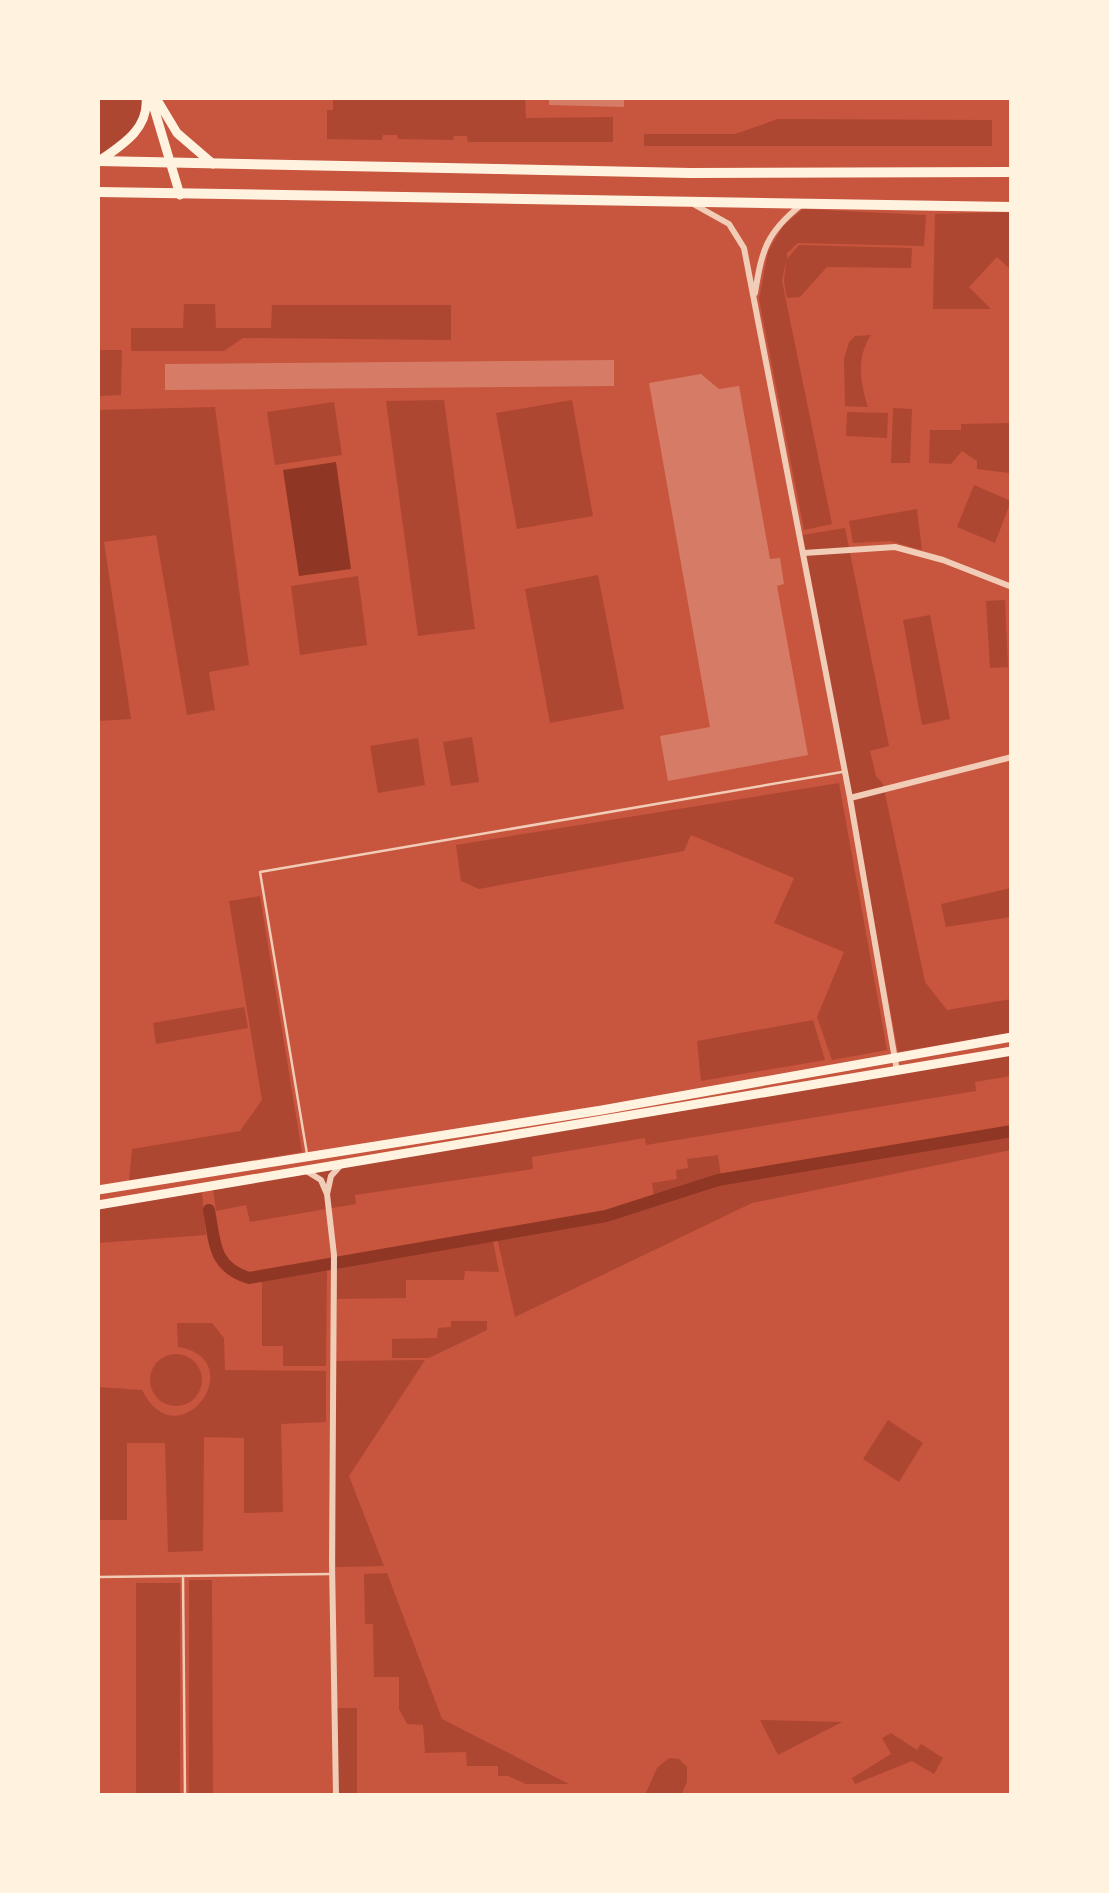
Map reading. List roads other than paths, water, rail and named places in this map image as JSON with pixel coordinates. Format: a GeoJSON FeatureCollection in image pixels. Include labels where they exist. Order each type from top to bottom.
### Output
{"type":"FeatureCollection","features":[{"type":"Feature","properties":{"kind":"main road"},"geometry":{"type":"LineString","coordinates":[[98,161],[134,136],[151,98]]}},
{"type":"Feature","properties":{"kind":"main road"},"geometry":{"type":"LineString","coordinates":[[151,98],[180,194]]}},
{"type":"Feature","properties":{"kind":"main road"},"geometry":{"type":"LineString","coordinates":[[151,98],[177,132],[213,164]]}},
{"type":"Feature","properties":{"kind":"main road"},"geometry":{"type":"LineString","coordinates":[[98,161],[721,174],[1012,172]]}},
{"type":"Feature","properties":{"kind":"main road"},"geometry":{"type":"LineString","coordinates":[[98,192],[1012,206]]}},
{"type":"Feature","properties":{"kind":"main road"},"geometry":{"type":"LineString","coordinates":[[98,1190],[625,1106],[1012,1037]]}},
{"type":"Feature","properties":{"kind":"main road"},"geometry":{"type":"LineString","coordinates":[[98,1206],[1012,1051]]}},
{"type":"Feature","properties":{"kind":"street"},"geometry":{"type":"LineString","coordinates":[[690,202],[729,224],[744,248],[850,798],[897,1071]]}},
{"type":"Feature","properties":{"kind":"street"},"geometry":{"type":"LineString","coordinates":[[754,300],[762,249],[780,222],[801,205]]}},
{"type":"Feature","properties":{"kind":"street"},"geometry":{"type":"LineString","coordinates":[[804,553],[895,547],[943,560],[1012,587]]}},
{"type":"Feature","properties":{"kind":"street"},"geometry":{"type":"LineString","coordinates":[[850,798],[1012,757]]}},
{"type":"Feature","properties":{"kind":"street"},"geometry":{"type":"LineString","coordinates":[[336,1796],[332,1574],[334,1255],[327,1194],[330,1176],[340,1166]]}},
{"type":"Feature","properties":{"kind":"street"},"geometry":{"type":"LineString","coordinates":[[306,1171],[320,1180],[327,1194]]}},
{"type":"Feature","properties":{"kind":"lane"},"geometry":{"type":"LineString","coordinates":[[307,1156],[260,872],[844,771]]}},
{"type":"Feature","properties":{"kind":"lane"},"geometry":{"type":"LineString","coordinates":[[98,1577],[332,1574]]}},
{"type":"Feature","properties":{"kind":"lane"},"geometry":{"type":"LineString","coordinates":[[183,1576],[185,1796]]}},
{"type":"Feature","properties":{"kind":"waterway"},"geometry":{"type":"LineString","coordinates":[[209,1210],[222,1260],[249,1278],[606,1216],[718,1180],[1012,1131]]}}]}
